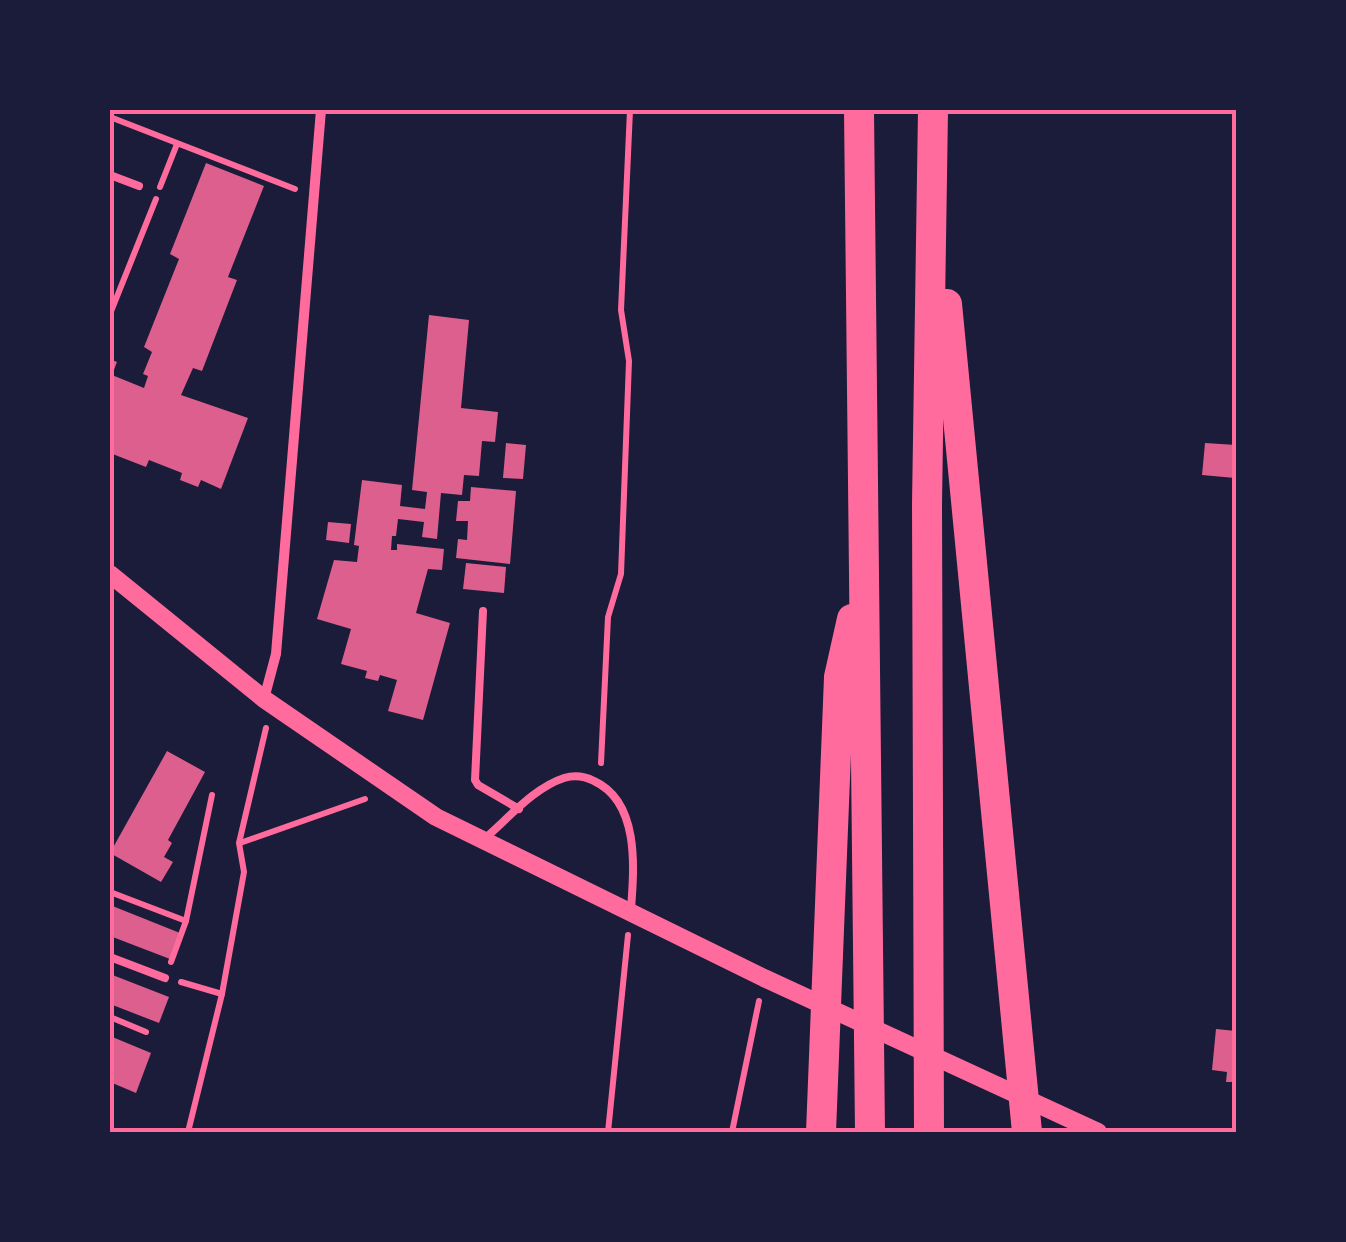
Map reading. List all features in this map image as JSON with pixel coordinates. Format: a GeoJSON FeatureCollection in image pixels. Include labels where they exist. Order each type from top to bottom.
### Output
{"type":"FeatureCollection","features":[{"type":"Feature","properties":{"kind":"highway"},"geometry":{"type":"LineString","coordinates":[[859,110],[870,1132]]}},
{"type":"Feature","properties":{"kind":"highway"},"geometry":{"type":"LineString","coordinates":[[929,1132],[927,504],[933,110]]}},
{"type":"Feature","properties":{"kind":"highway"},"geometry":{"type":"LineString","coordinates":[[933,166],[1027,1132]]}},
{"type":"Feature","properties":{"kind":"highway"},"geometry":{"type":"LineString","coordinates":[[821,1123],[839,677],[863,572]]}},
{"type":"Feature","properties":{"kind":"street"},"geometry":{"type":"LineString","coordinates":[[264,699],[276,654],[321,110]]}},
{"type":"Feature","properties":{"kind":"street"},"geometry":{"type":"LineString","coordinates":[[110,574],[264,699],[436,817],[764,978],[1098,1132]]}},
{"type":"Feature","properties":{"kind":"lane"},"geometry":{"type":"LineString","coordinates":[[110,176],[139,186]]}},
{"type":"Feature","properties":{"kind":"lane"},"geometry":{"type":"LineString","coordinates":[[483,611],[475,780],[478,786],[519,809]]}},
{"type":"Feature","properties":{"kind":"lane"},"geometry":{"type":"LineString","coordinates":[[482,840],[565,778],[582,777],[600,784],[620,806],[631,838],[634,867],[630,914]]}},
{"type":"Feature","properties":{"kind":"lane"},"geometry":{"type":"LineString","coordinates":[[110,957],[165,978]]}},
{"type":"Feature","properties":{"kind":"path"},"geometry":{"type":"LineString","coordinates":[[600,784],[608,617],[621,574],[629,361],[621,310],[630,110]]}},
{"type":"Feature","properties":{"kind":"path"},"geometry":{"type":"LineString","coordinates":[[110,117],[313,195]]}},
{"type":"Feature","properties":{"kind":"path"},"geometry":{"type":"LineString","coordinates":[[110,314],[177,144]]}},
{"type":"Feature","properties":{"kind":"path"},"geometry":{"type":"LineString","coordinates":[[188,1132],[222,994],[244,872],[239,844],[266,728],[264,699]]}},
{"type":"Feature","properties":{"kind":"path"},"geometry":{"type":"LineString","coordinates":[[239,844],[394,788]]}},
{"type":"Feature","properties":{"kind":"path"},"geometry":{"type":"LineString","coordinates":[[212,795],[186,921],[165,978],[222,994]]}},
{"type":"Feature","properties":{"kind":"path"},"geometry":{"type":"LineString","coordinates":[[110,892],[186,921]]}},
{"type":"Feature","properties":{"kind":"path"},"geometry":{"type":"LineString","coordinates":[[608,1132],[630,914]]}},
{"type":"Feature","properties":{"kind":"path"},"geometry":{"type":"LineString","coordinates":[[732,1132],[764,978]]}},
{"type":"Feature","properties":{"kind":"path"},"geometry":{"type":"LineString","coordinates":[[110,1018],[146,1032]]}},
{"type":"Feature","properties":{"kind":"building"},"geometry":{"type":"Polygon","coordinates":[[[206,163],[264,186],[228,277],[237,280],[202,371],[193,368],[181,395],[248,418],[221,489],[201,480],[198,487],[180,480],[182,473],[149,460],[146,467],[110,453],[110,359],[117,362],[112,375],[144,388],[148,376],[143,374],[152,352],[144,347],[179,259],[170,254],[206,163]]]}},
{"type":"Feature","properties":{"kind":"building"},"geometry":{"type":"Polygon","coordinates":[[[429,315],[469,320],[461,408],[498,412],[495,442],[482,441],[479,476],[464,475],[462,495],[441,493],[437,539],[422,537],[424,522],[398,519],[396,536],[392,536],[391,550],[397,550],[397,544],[444,549],[442,570],[428,569],[416,613],[450,623],[423,720],[388,711],[397,680],[380,675],[378,681],[365,678],[367,671],[341,664],[351,629],[317,619],[334,560],[357,562],[359,546],[354,545],[362,480],[402,485],[400,506],[425,509],[427,492],[412,490],[429,315]]]}},
{"type":"Feature","properties":{"kind":"building"},"geometry":{"type":"Polygon","coordinates":[[[506,443],[526,445],[523,479],[503,478],[506,443]]]}},
{"type":"Feature","properties":{"kind":"building"},"geometry":{"type":"Polygon","coordinates":[[[1205,443],[1236,445],[1235,478],[1202,475],[1205,443]]]}},
{"type":"Feature","properties":{"kind":"building"},"geometry":{"type":"Polygon","coordinates":[[[471,487],[516,491],[510,564],[456,558],[458,539],[467,540],[468,521],[456,521],[458,501],[470,501],[471,487]]]}},
{"type":"Feature","properties":{"kind":"building"},"geometry":{"type":"Polygon","coordinates":[[[328,522],[351,524],[349,543],[326,540],[328,522]]]}},
{"type":"Feature","properties":{"kind":"building"},"geometry":{"type":"Polygon","coordinates":[[[466,563],[506,567],[504,593],[463,589],[466,563]]]}},
{"type":"Feature","properties":{"kind":"building"},"geometry":{"type":"Polygon","coordinates":[[[167,751],[205,772],[168,840],[172,843],[164,857],[173,862],[161,882],[110,853],[167,751]]]}},
{"type":"Feature","properties":{"kind":"building"},"geometry":{"type":"Polygon","coordinates":[[[110,905],[180,933],[170,959],[110,936],[110,905]]]}},
{"type":"Feature","properties":{"kind":"building"},"geometry":{"type":"Polygon","coordinates":[[[110,974],[169,997],[159,1023],[110,1004],[110,974]]]}},
{"type":"Feature","properties":{"kind":"building"},"geometry":{"type":"Polygon","coordinates":[[[1216,1029],[1236,1031],[1236,1082],[1226,1082],[1227,1072],[1212,1070],[1216,1029]]]}},
{"type":"Feature","properties":{"kind":"building"},"geometry":{"type":"Polygon","coordinates":[[[110,1036],[151,1053],[136,1093],[110,1082],[110,1036]]]}}]}
